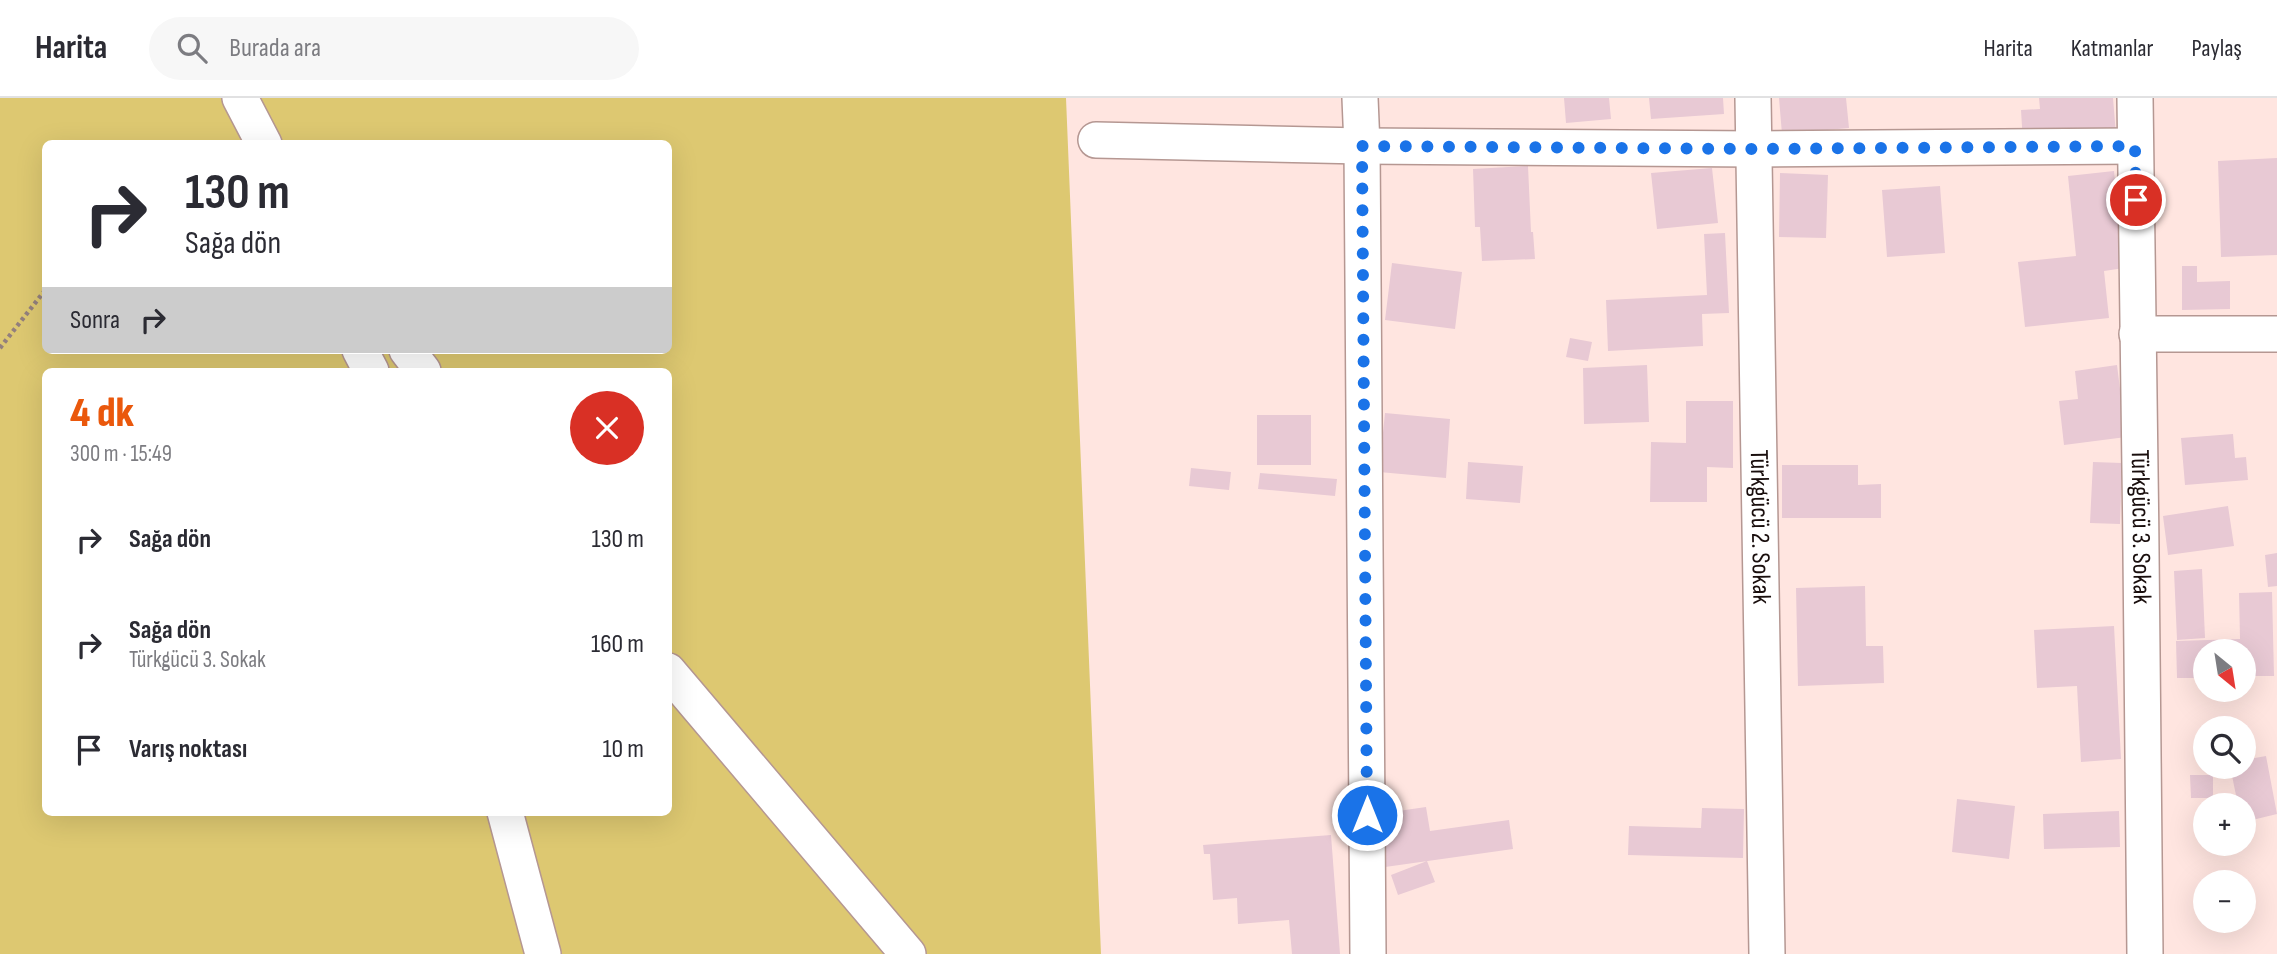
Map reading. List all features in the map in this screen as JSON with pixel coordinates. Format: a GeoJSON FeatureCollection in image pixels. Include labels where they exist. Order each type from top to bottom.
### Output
{"type":"FeatureCollection","features":[{"type":"Feature","properties":{"kind":"street"},"geometry":{"type":"LineString","coordinates":[[240,98],[262,140]]}},
{"type":"Feature","properties":{"kind":"street"},"geometry":{"type":"LineString","coordinates":[[1360,98],[1368,954]]}},
{"type":"Feature","properties":{"kind":"street","name":"Türkgücü 2. Sokak"},"geometry":{"type":"LineString","coordinates":[[1753,98],[1767,954]]}},
{"type":"Feature","properties":{"kind":"street","name":"Türkgücü 3. Sokak"},"geometry":{"type":"LineString","coordinates":[[2135,98],[2144,681],[2145,954]]}},
{"type":"Feature","properties":{"kind":"street"},"geometry":{"type":"LineString","coordinates":[[1096,140],[1362,146],[1755,149],[2135,146]]}},
{"type":"Feature","properties":{"kind":"street"},"geometry":{"type":"LineString","coordinates":[[2137,334],[2277,334]]}},
{"type":"Feature","properties":{"kind":"street"},"geometry":{"type":"LineString","coordinates":[[410,354],[422,368]]}},
{"type":"Feature","properties":{"kind":"street"},"geometry":{"type":"LineString","coordinates":[[672,676],[908,954]]}},
{"type":"Feature","properties":{"kind":"street"},"geometry":{"type":"LineString","coordinates":[[506,816],[543,954]]}},
{"type":"Feature","properties":{"kind":"path"},"geometry":{"type":"LineString","coordinates":[[0,348],[42,294]]}},
{"type":"Feature","properties":{"kind":"shaded area"},"geometry":{"type":"Polygon","coordinates":[[[0,98],[1066,98],[1101,954],[0,954],[0,98]]]}},
{"type":"Feature","properties":{"kind":"building"},"geometry":{"type":"Polygon","coordinates":[[[1564,98],[1609,98],[1611,119],[1566,123],[1564,98]]]}},
{"type":"Feature","properties":{"kind":"building"},"geometry":{"type":"Polygon","coordinates":[[[1649,98],[1723,98],[1724,114],[1651,119],[1649,98]]]}},
{"type":"Feature","properties":{"kind":"building"},"geometry":{"type":"Polygon","coordinates":[[[1779,98],[1846,98],[1849,128],[1782,134],[1779,98]]]}},
{"type":"Feature","properties":{"kind":"building"},"geometry":{"type":"Polygon","coordinates":[[[2039,98],[2113,98],[2116,135],[2023,143],[2021,110],[2040,109],[2039,98]]]}},
{"type":"Feature","properties":{"kind":"building"},"geometry":{"type":"Polygon","coordinates":[[[2277,158],[2277,255],[2221,257],[2218,161],[2277,158]]]}},
{"type":"Feature","properties":{"kind":"building"},"geometry":{"type":"Polygon","coordinates":[[[1528,166],[1535,259],[1482,261],[1480,227],[1475,227],[1473,169],[1528,166]]]}},
{"type":"Feature","properties":{"kind":"building"},"geometry":{"type":"Polygon","coordinates":[[[1712,168],[1718,223],[1657,229],[1651,173],[1712,168]]]}},
{"type":"Feature","properties":{"kind":"building"},"geometry":{"type":"Polygon","coordinates":[[[2114,171],[2124,268],[2104,271],[2109,318],[2025,327],[2018,262],[2076,256],[2068,176],[2114,171]]]}},
{"type":"Feature","properties":{"kind":"building"},"geometry":{"type":"Polygon","coordinates":[[[1780,173],[1828,175],[1826,238],[1779,237],[1780,173]]]}},
{"type":"Feature","properties":{"kind":"building"},"geometry":{"type":"Polygon","coordinates":[[[1940,186],[1945,253],[1887,257],[1882,190],[1940,186]]]}},
{"type":"Feature","properties":{"kind":"building"},"geometry":{"type":"Polygon","coordinates":[[[1725,233],[1729,313],[1702,314],[1703,346],[1608,351],[1606,300],[1707,295],[1704,234],[1725,233]]]}},
{"type":"Feature","properties":{"kind":"building"},"geometry":{"type":"Polygon","coordinates":[[[1392,263],[1462,272],[1455,329],[1385,320],[1392,263]]]}},
{"type":"Feature","properties":{"kind":"building"},"geometry":{"type":"Polygon","coordinates":[[[2182,266],[2197,266],[2197,282],[2230,281],[2230,309],[2182,310],[2182,266]]]}},
{"type":"Feature","properties":{"kind":"building"},"geometry":{"type":"Polygon","coordinates":[[[1570,338],[1592,342],[1588,361],[1566,357],[1570,338]]]}},
{"type":"Feature","properties":{"kind":"building"},"geometry":{"type":"Polygon","coordinates":[[[1647,365],[1649,422],[1584,424],[1583,368],[1647,365]]]}},
{"type":"Feature","properties":{"kind":"building"},"geometry":{"type":"Polygon","coordinates":[[[2117,365],[2126,437],[2064,445],[2059,401],[2078,399],[2075,371],[2117,365]]]}},
{"type":"Feature","properties":{"kind":"building"},"geometry":{"type":"Polygon","coordinates":[[[1686,401],[1733,401],[1733,468],[1707,467],[1707,502],[1650,502],[1651,442],[1686,443],[1686,401]]]}},
{"type":"Feature","properties":{"kind":"building"},"geometry":{"type":"Polygon","coordinates":[[[1385,413],[1450,419],[1446,478],[1379,472],[1385,413]]]}},
{"type":"Feature","properties":{"kind":"building"},"geometry":{"type":"Polygon","coordinates":[[[1257,415],[1311,415],[1311,465],[1257,465],[1257,415]]]}},
{"type":"Feature","properties":{"kind":"building"},"geometry":{"type":"Polygon","coordinates":[[[2233,434],[2235,458],[2246,457],[2248,480],[2185,485],[2181,438],[2233,434]]]}},
{"type":"Feature","properties":{"kind":"building"},"geometry":{"type":"Polygon","coordinates":[[[1468,462],[1523,466],[1520,503],[1466,499],[1468,462]]]}},
{"type":"Feature","properties":{"kind":"building"},"geometry":{"type":"Polygon","coordinates":[[[2093,462],[2122,463],[2120,524],[2090,523],[2093,462]]]}},
{"type":"Feature","properties":{"kind":"building"},"geometry":{"type":"Polygon","coordinates":[[[1782,465],[1858,465],[1858,485],[1881,484],[1881,518],[1782,518],[1782,465]]]}},
{"type":"Feature","properties":{"kind":"building"},"geometry":{"type":"Polygon","coordinates":[[[1191,468],[1231,472],[1229,490],[1189,486],[1191,468]]]}},
{"type":"Feature","properties":{"kind":"building"},"geometry":{"type":"Polygon","coordinates":[[[1260,473],[1337,479],[1335,496],[1258,489],[1260,473]]]}},
{"type":"Feature","properties":{"kind":"building"},"geometry":{"type":"Polygon","coordinates":[[[2228,506],[2234,546],[2168,555],[2163,516],[2228,506]]]}},
{"type":"Feature","properties":{"kind":"building"},"geometry":{"type":"Polygon","coordinates":[[[2277,553],[2277,586],[2268,587],[2265,555],[2277,553]]]}},
{"type":"Feature","properties":{"kind":"building"},"geometry":{"type":"Polygon","coordinates":[[[2202,569],[2205,638],[2177,640],[2174,571],[2202,569]]]}},
{"type":"Feature","properties":{"kind":"building"},"geometry":{"type":"Polygon","coordinates":[[[1865,586],[1866,646],[1883,646],[1884,683],[1798,686],[1796,588],[1865,586]]]}},
{"type":"Feature","properties":{"kind":"building"},"geometry":{"type":"Polygon","coordinates":[[[2272,592],[2274,676],[2256,676],[2256,639],[2240,639],[2239,593],[2272,592]]]}},
{"type":"Feature","properties":{"kind":"building"},"geometry":{"type":"Polygon","coordinates":[[[2114,626],[2121,759],[2081,762],[2077,686],[2037,688],[2034,630],[2114,626]]]}},
{"type":"Feature","properties":{"kind":"building"},"geometry":{"type":"Polygon","coordinates":[[[2193,640],[2193,678],[2177,678],[2176,641],[2193,640]]]}},
{"type":"Feature","properties":{"kind":"building"},"geometry":{"type":"Polygon","coordinates":[[[2266,756],[2277,814],[2256,819],[2256,793],[2236,793],[2233,779],[2256,779],[2256,758],[2266,756]]]}},
{"type":"Feature","properties":{"kind":"building"},"geometry":{"type":"Polygon","coordinates":[[[2190,775],[2193,775],[2193,779],[2213,779],[2213,793],[2193,793],[2191,798],[2190,775]]]}},
{"type":"Feature","properties":{"kind":"building"},"geometry":{"type":"Polygon","coordinates":[[[1957,799],[2015,806],[2009,859],[1952,852],[1957,799]]]}},
{"type":"Feature","properties":{"kind":"building"},"geometry":{"type":"Polygon","coordinates":[[[1426,807],[1430,831],[1509,820],[1513,849],[1378,868],[1371,815],[1426,807]]]}},
{"type":"Feature","properties":{"kind":"building"},"geometry":{"type":"Polygon","coordinates":[[[1702,808],[1744,809],[1743,858],[1628,855],[1629,826],[1701,828],[1702,808]]]}},
{"type":"Feature","properties":{"kind":"building"},"geometry":{"type":"Polygon","coordinates":[[[2119,811],[2120,847],[2044,849],[2043,814],[2119,811]]]}},
{"type":"Feature","properties":{"kind":"building"},"geometry":{"type":"Polygon","coordinates":[[[1331,835],[1340,954],[1292,954],[1289,920],[1238,924],[1237,898],[1213,900],[1210,854],[1204,854],[1203,845],[1331,835]]]}},
{"type":"Feature","properties":{"kind":"building"},"geometry":{"type":"Polygon","coordinates":[[[1427,861],[1435,882],[1398,895],[1391,875],[1427,861]]]}},
{"type":"Feature","properties":{"kind":"route"},"geometry":{"type":"LineString","coordinates":[[1367,815],[1362,146],[1755,149],[2135,146],[2136,200]]}}]}
